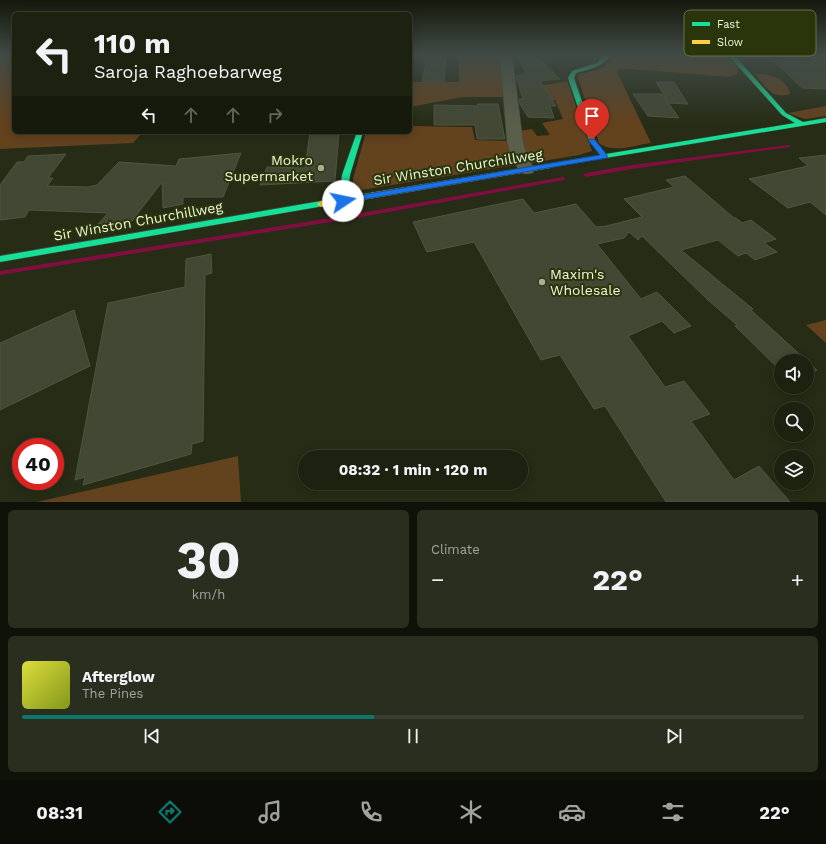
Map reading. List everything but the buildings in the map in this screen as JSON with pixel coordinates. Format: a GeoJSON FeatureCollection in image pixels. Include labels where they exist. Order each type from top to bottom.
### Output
{"type":"FeatureCollection","features":[{"type":"Feature","properties":{"kind":"street"},"geometry":{"type":"LineString","coordinates":[[508,77],[515,142],[520,159],[528,169]]}},
{"type":"Feature","properties":{"kind":"street"},"geometry":{"type":"LineString","coordinates":[[571,77],[592,140],[604,156]]}},
{"type":"Feature","properties":{"kind":"street"},"geometry":{"type":"LineString","coordinates":[[751,77],[784,114],[802,124]]}},
{"type":"Feature","properties":{"kind":"street","name":"Sir Winston Churchillweg"},"geometry":{"type":"LineString","coordinates":[[0,259],[604,156],[826,120]]}},
{"type":"Feature","properties":{"kind":"street"},"geometry":{"type":"LineString","coordinates":[[343,201],[346,175],[359,134]]}},
{"type":"Feature","properties":{"kind":"shaded area"},"geometry":{"type":"Polygon","coordinates":[[[0,77],[12,77],[12,134],[141,134],[133,143],[0,149],[0,77]]]}},
{"type":"Feature","properties":{"kind":"shaded area"},"geometry":{"type":"Polygon","coordinates":[[[459,77],[506,77],[507,97],[462,97],[412,107],[412,82],[459,82],[459,77]]]}},
{"type":"Feature","properties":{"kind":"shaded area"},"geometry":{"type":"Polygon","coordinates":[[[578,77],[620,77],[651,143],[624,148],[611,148],[599,143],[578,77]]]}},
{"type":"Feature","properties":{"kind":"shaded area"},"geometry":{"type":"Polygon","coordinates":[[[758,77],[775,77],[781,80],[785,84],[790,94],[778,95],[766,87],[758,77]]]}},
{"type":"Feature","properties":{"kind":"shaded area"},"geometry":{"type":"Polygon","coordinates":[[[567,81],[592,151],[579,155],[531,163],[526,161],[519,131],[532,129],[537,136],[550,135],[542,123],[563,119],[555,100],[545,100],[533,87],[567,81]]]}},
{"type":"Feature","properties":{"kind":"shaded area"},"geometry":{"type":"Polygon","coordinates":[[[826,106],[826,116],[805,119],[788,113],[826,106]]]}},
{"type":"Feature","properties":{"kind":"shaded area"},"geometry":{"type":"Polygon","coordinates":[[[412,126],[472,127],[475,140],[512,141],[516,163],[510,166],[361,190],[354,189],[353,179],[365,134],[412,134],[412,126]]]}},
{"type":"Feature","properties":{"kind":"shaded area"},"geometry":{"type":"Polygon","coordinates":[[[826,320],[826,343],[806,325],[826,320]]]}},
{"type":"Feature","properties":{"kind":"shaded area"},"geometry":{"type":"Polygon","coordinates":[[[238,456],[241,502],[37,502],[238,456]]]}},
{"type":"Feature","properties":{"kind":"waterway"},"geometry":{"type":"LineString","coordinates":[[586,175],[632,167],[788,146]]}},
{"type":"Feature","properties":{"kind":"waterway"},"geometry":{"type":"LineString","coordinates":[[0,273],[356,216],[563,179]]}},
{"type":"Feature","properties":{"kind":"traffic: fast"},"geometry":{"type":"LineString","coordinates":[[571,77],[592,140],[604,156]]}},
{"type":"Feature","properties":{"kind":"traffic: fast"},"geometry":{"type":"LineString","coordinates":[[751,77],[784,114],[802,124]]}},
{"type":"Feature","properties":{"kind":"traffic: fast"},"geometry":{"type":"LineString","coordinates":[[547,166],[826,120]]}},
{"type":"Feature","properties":{"kind":"traffic: fast"},"geometry":{"type":"LineString","coordinates":[[343,201],[346,175],[359,134]]}},
{"type":"Feature","properties":{"kind":"traffic: fast"},"geometry":{"type":"LineString","coordinates":[[0,259],[321,204]]}},
{"type":"Feature","properties":{"kind":"traffic: slow"},"geometry":{"type":"LineString","coordinates":[[321,204],[547,166]]}},
{"type":"Feature","properties":{"kind":"place","name":"Mokro Supermarket"},"geometry":{"type":"Point","coordinates":[321,168]}},
{"type":"Feature","properties":{"kind":"place","name":"Maxim's Wholesale"},"geometry":{"type":"Point","coordinates":[542,282]}},
{"type":"Feature","properties":{"kind":"route"},"geometry":{"type":"LineString","coordinates":[[343,201],[604,156],[592,140]]}}]}
